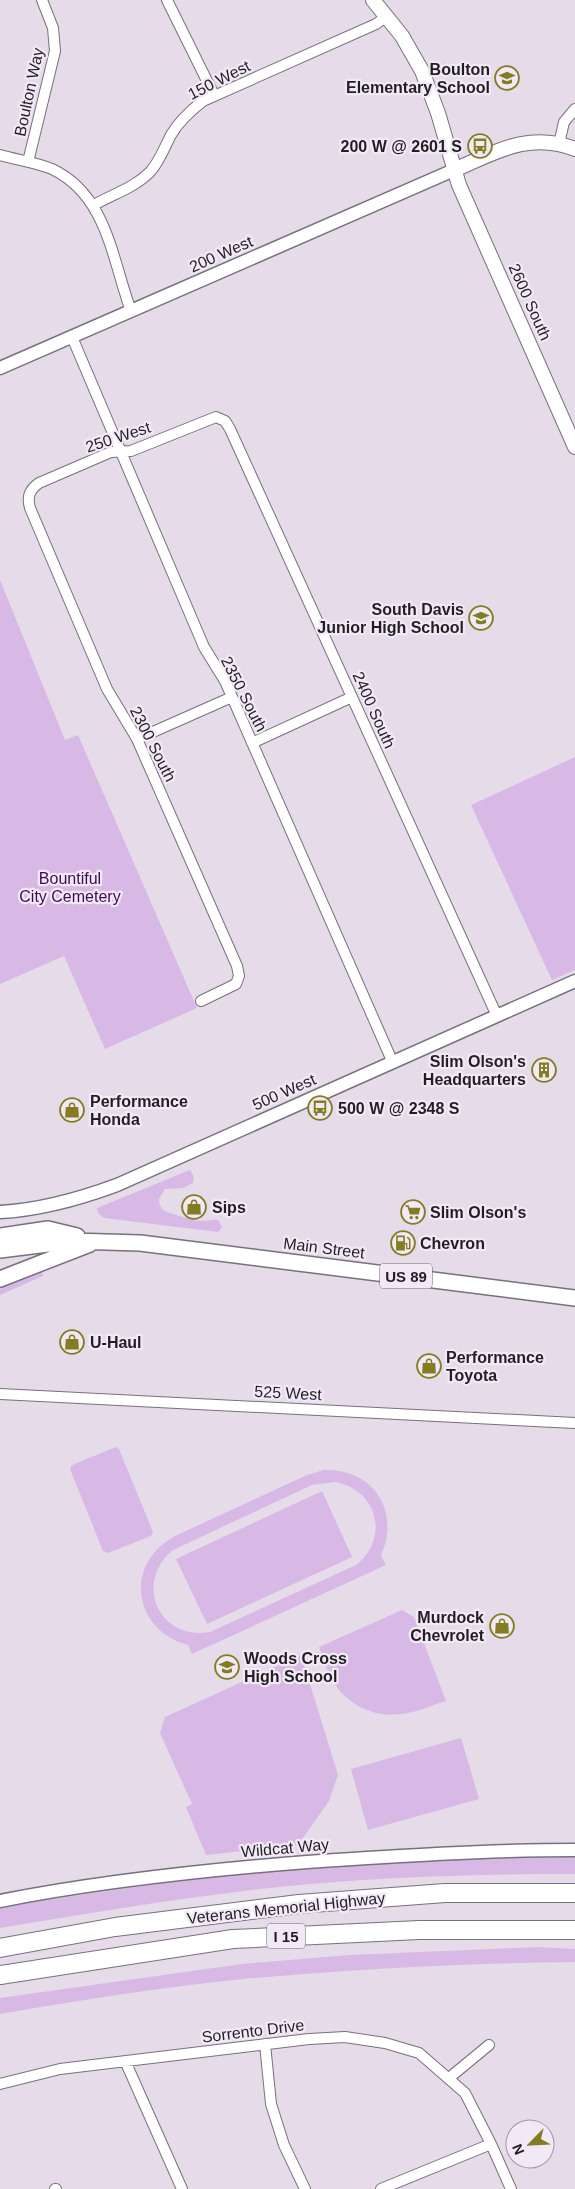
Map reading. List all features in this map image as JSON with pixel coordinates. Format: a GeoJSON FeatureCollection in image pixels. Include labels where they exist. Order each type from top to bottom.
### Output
{"type":"FeatureCollection","features":[{"type":"Feature","properties":{"kind":"highway","name":"Veterans Memorial Highway"},"geometry":{"type":"LineString","coordinates":[[0,1948],[115,1928],[299,1904],[446,1893],[575,1893]]}},
{"type":"Feature","properties":{"kind":"highway","name":"Veterans Memorial Highway"},"geometry":{"type":"LineString","coordinates":[[0,1975],[233,1939],[419,1930],[575,1930]]}},
{"type":"Feature","properties":{"kind":"main road","name":"2600 South"},"geometry":{"type":"LineString","coordinates":[[373,0],[409,47],[425,78],[438,113],[459,185],[575,447]]}},
{"type":"Feature","properties":{"kind":"main road"},"geometry":{"type":"LineString","coordinates":[[454,170],[516,144],[538,141],[559,144],[575,149]]}},
{"type":"Feature","properties":{"kind":"main road"},"geometry":{"type":"LineString","coordinates":[[0,1236],[48,1229],[98,1241]]}},
{"type":"Feature","properties":{"kind":"main road"},"geometry":{"type":"LineString","coordinates":[[0,1279],[98,1241]]}},
{"type":"Feature","properties":{"kind":"main road","name":"US 89"},"geometry":{"type":"LineString","coordinates":[[0,1250],[43,1243],[98,1241]]}},
{"type":"Feature","properties":{"kind":"main road","name":"Main Street"},"geometry":{"type":"LineString","coordinates":[[98,1241],[156,1244],[575,1298]]}},
{"type":"Feature","properties":{"kind":"street","name":"Boulton Way"},"geometry":{"type":"LineString","coordinates":[[28,162],[55,51],[53,28],[42,0]]}},
{"type":"Feature","properties":{"kind":"street"},"geometry":{"type":"LineString","coordinates":[[167,0],[214,95]]}},
{"type":"Feature","properties":{"kind":"street","name":"150 West"},"geometry":{"type":"LineString","coordinates":[[94,205],[131,187],[150,171],[159,160],[178,125],[194,108],[214,95],[376,24],[387,16]]}},
{"type":"Feature","properties":{"kind":"street"},"geometry":{"type":"LineString","coordinates":[[559,144],[564,122],[575,109]]}},
{"type":"Feature","properties":{"kind":"street"},"geometry":{"type":"LineString","coordinates":[[0,155],[28,162],[62,175],[81,190],[94,205],[101,220],[131,311]]}},
{"type":"Feature","properties":{"kind":"street","name":"200 West"},"geometry":{"type":"LineString","coordinates":[[0,367],[454,170]]}},
{"type":"Feature","properties":{"kind":"street","name":"2350 South"},"geometry":{"type":"LineString","coordinates":[[72,337],[206,654],[222,676],[232,697],[394,1063]]}},
{"type":"Feature","properties":{"kind":"street","name":"250 West"},"geometry":{"type":"LineString","coordinates":[[29,494],[39,483],[111,452],[131,451],[212,418],[221,418]]}},
{"type":"Feature","properties":{"kind":"street","name":"2400 South"},"geometry":{"type":"LineString","coordinates":[[221,418],[230,429],[497,1016]]}},
{"type":"Feature","properties":{"kind":"street","name":"2300 South"},"geometry":{"type":"LineString","coordinates":[[29,494],[30,508],[107,689],[137,739],[237,966],[238,981],[233,987],[201,1002]]}},
{"type":"Feature","properties":{"kind":"street"},"geometry":{"type":"LineString","coordinates":[[137,739],[232,697]]}},
{"type":"Feature","properties":{"kind":"street"},"geometry":{"type":"LineString","coordinates":[[252,743],[352,697]]}},
{"type":"Feature","properties":{"kind":"street","name":"500 West"},"geometry":{"type":"LineString","coordinates":[[0,1212],[47,1206],[95,1194],[394,1063],[575,981]]}},
{"type":"Feature","properties":{"kind":"street","name":"525 West"},"geometry":{"type":"LineString","coordinates":[[0,1394],[575,1423]]}},
{"type":"Feature","properties":{"kind":"street","name":"Wildcat Way"},"geometry":{"type":"LineString","coordinates":[[0,1900],[183,1873],[452,1853],[575,1850]]}},
{"type":"Feature","properties":{"kind":"street","name":"Sorrento Drive"},"geometry":{"type":"LineString","coordinates":[[0,2084],[60,2069],[265,2044],[345,2037],[385,2043],[419,2053],[465,2094],[491,2144],[511,2189]]}},
{"type":"Feature","properties":{"kind":"street"},"geometry":{"type":"LineString","coordinates":[[265,2044],[272,2104],[284,2145],[304,2189]]}},
{"type":"Feature","properties":{"kind":"street"},"geometry":{"type":"LineString","coordinates":[[449,2078],[489,2045]]}},
{"type":"Feature","properties":{"kind":"street"},"geometry":{"type":"LineString","coordinates":[[126,2062],[182,2189]]}},
{"type":"Feature","properties":{"kind":"street"},"geometry":{"type":"LineString","coordinates":[[381,2189],[491,2144]]}},
{"type":"Feature","properties":{"kind":"green space","name":"Bountiful City Cemetery"},"geometry":{"type":"Polygon","coordinates":[[[0,580],[65,740],[78,735],[197,1008],[105,1049],[64,956],[0,984],[0,580]]]}},
{"type":"Feature","properties":{"kind":"green space"},"geometry":{"type":"Polygon","coordinates":[[[575,757],[575,970],[552,980],[471,805],[575,757]]]}},
{"type":"Feature","properties":{"kind":"green space"},"geometry":{"type":"Polygon","coordinates":[[[190,1170],[194,1177],[193,1183],[183,1188],[165,1189],[159,1199],[160,1206],[163,1210],[194,1220],[218,1220],[222,1227],[218,1232],[104,1218],[98,1213],[97,1208],[190,1170]]]}},
{"type":"Feature","properties":{"kind":"green space"},"geometry":{"type":"Polygon","coordinates":[[[42,1271],[43,1276],[0,1295],[0,1286],[42,1271]]]}},
{"type":"Feature","properties":{"kind":"green space"},"geometry":{"type":"Polygon","coordinates":[[[116,1447],[119,1449],[153,1532],[151,1536],[108,1553],[103,1551],[70,1469],[72,1465],[116,1447]]]}},
{"type":"Feature","properties":{"kind":"green space"},"geometry":{"type":"Polygon","coordinates":[[[324,1470],[341,1471],[356,1476],[369,1484],[385,1508],[387,1523],[386,1539],[381,1555],[386,1565],[192,1654],[188,1645],[169,1637],[155,1625],[146,1611],[141,1595],[142,1578],[148,1562],[159,1548],[175,1536],[307,1475],[324,1470]],[[335,1482],[312,1485],[173,1550],[161,1563],[155,1578],[154,1593],[157,1607],[165,1619],[177,1628],[192,1632],[210,1632],[356,1565],[367,1554],[373,1542],[376,1529],[370,1505],[350,1487],[335,1482]]]}},
{"type":"Feature","properties":{"kind":"green space"},"geometry":{"type":"Polygon","coordinates":[[[322,1491],[352,1557],[207,1624],[176,1559],[322,1491]]]}},
{"type":"Feature","properties":{"kind":"green space"},"geometry":{"type":"Polygon","coordinates":[[[402,1610],[414,1617],[446,1701],[407,1713],[392,1715],[374,1712],[356,1705],[336,1686],[326,1667],[319,1647],[402,1610]]]}},
{"type":"Feature","properties":{"kind":"green space"},"geometry":{"type":"Polygon","coordinates":[[[301,1655],[338,1775],[329,1801],[298,1845],[206,1855],[186,1807],[192,1804],[160,1733],[165,1717],[301,1655]]]}},
{"type":"Feature","properties":{"kind":"green space"},"geometry":{"type":"Polygon","coordinates":[[[461,1738],[479,1799],[368,1830],[351,1769],[461,1738]]]}},
{"type":"Feature","properties":{"kind":"green space"},"geometry":{"type":"Polygon","coordinates":[[[575,1856],[575,1874],[422,1877],[307,1884],[168,1901],[0,1928],[0,1908],[166,1883],[363,1863],[575,1856]]]}},
{"type":"Feature","properties":{"kind":"green space"},"geometry":{"type":"Polygon","coordinates":[[[538,1947],[575,1949],[575,1962],[409,1967],[243,1979],[121,1994],[0,2014],[0,1998],[242,1964],[350,1955],[538,1947]]]}},
{"type":"Feature","properties":{"kind":"place","name":"Boulton Elementary School"},"geometry":{"type":"Point","coordinates":[507,78]}},
{"type":"Feature","properties":{"kind":"place","name":"200 W @ 2601 S"},"geometry":{"type":"Point","coordinates":[480,146]}},
{"type":"Feature","properties":{"kind":"place","name":"South Davis Junior High School"},"geometry":{"type":"Point","coordinates":[481,618]}},
{"type":"Feature","properties":{"kind":"place","name":"Slim Olson's Headquarters"},"geometry":{"type":"Point","coordinates":[544,1070]}},
{"type":"Feature","properties":{"kind":"place","name":"500 W @ 2348 S"},"geometry":{"type":"Point","coordinates":[320,1108]}},
{"type":"Feature","properties":{"kind":"place","name":"Performance Honda"},"geometry":{"type":"Point","coordinates":[72,1110]}},
{"type":"Feature","properties":{"kind":"place","name":"Sips"},"geometry":{"type":"Point","coordinates":[194,1207]}},
{"type":"Feature","properties":{"kind":"place","name":"Slim Olson's"},"geometry":{"type":"Point","coordinates":[413,1212]}},
{"type":"Feature","properties":{"kind":"place","name":"Chevron"},"geometry":{"type":"Point","coordinates":[403,1243]}},
{"type":"Feature","properties":{"kind":"place","name":"U-Haul"},"geometry":{"type":"Point","coordinates":[72,1342]}},
{"type":"Feature","properties":{"kind":"place","name":"Performance Toyota"},"geometry":{"type":"Point","coordinates":[429,1366]}},
{"type":"Feature","properties":{"kind":"place","name":"Murdock Chevrolet"},"geometry":{"type":"Point","coordinates":[502,1626]}},
{"type":"Feature","properties":{"kind":"place","name":"Woods Cross High School"},"geometry":{"type":"Point","coordinates":[227,1667]}}]}
